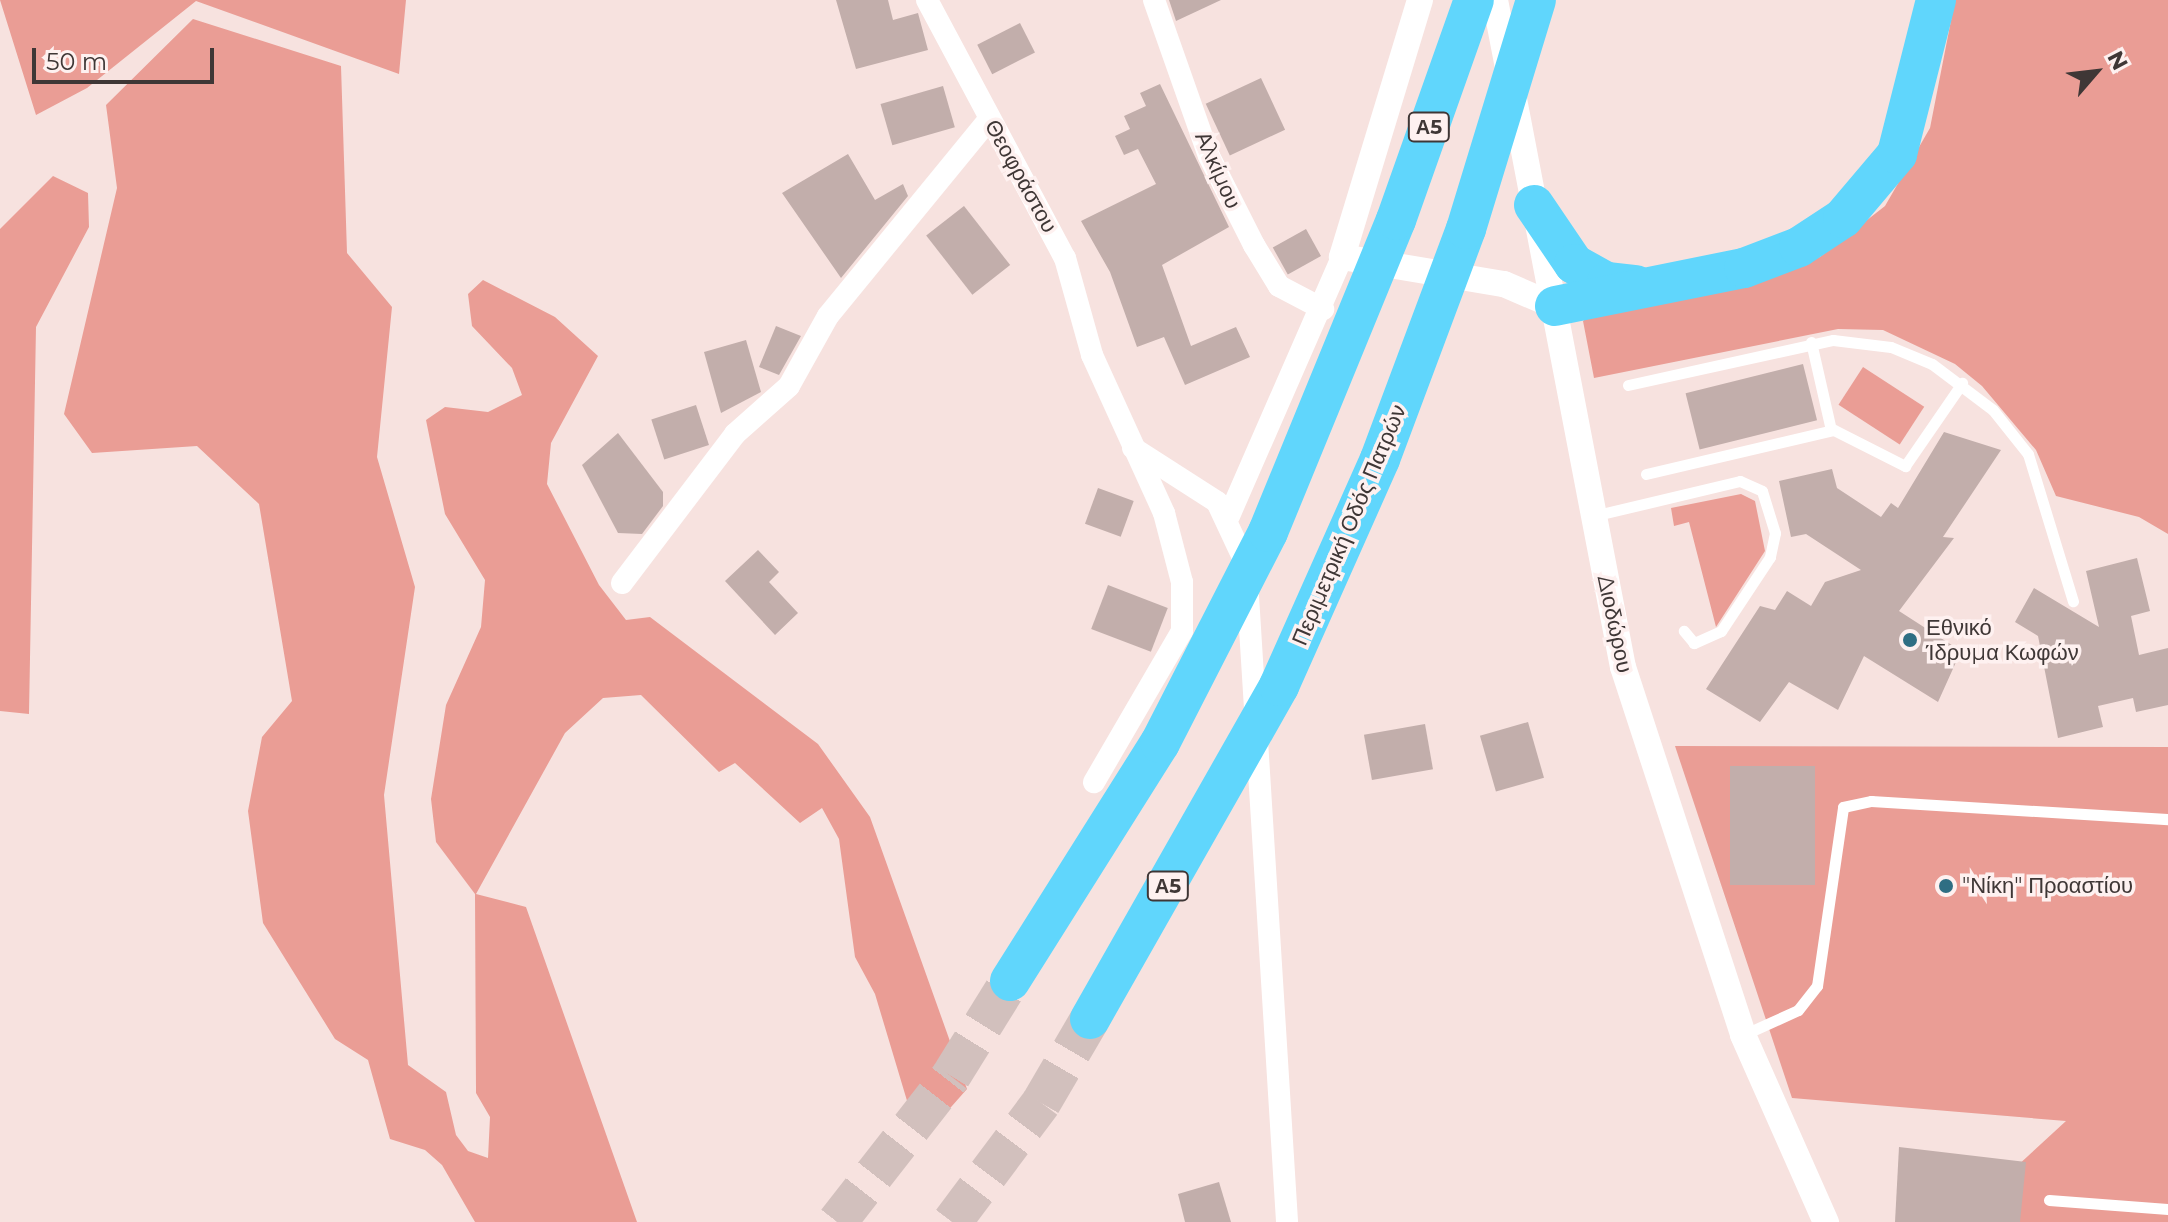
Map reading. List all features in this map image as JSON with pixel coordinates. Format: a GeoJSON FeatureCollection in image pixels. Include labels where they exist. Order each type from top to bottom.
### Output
{"type":"FeatureCollection","features":[{"type":"Feature","properties":{"kind":"highway"},"geometry":{"type":"LineString","coordinates":[[1555,306],[1660,286],[1774,258],[1826,230],[1866,197],[1907,130],[1936,0]]}},
{"type":"Feature","properties":{"kind":"highway","name":"Περιμετρική Οδός Πατρών"},"geometry":{"type":"LineString","coordinates":[[1090,1019],[1279,686],[1410,382],[1466,229],[1532,11]]}},
{"type":"Feature","properties":{"kind":"highway","name":"Α5"},"geometry":{"type":"LineString","coordinates":[[1010,981],[1125,804],[1268,532],[1396,220],[1468,17]]}},
{"type":"Feature","properties":{"kind":"highway"},"geometry":{"type":"LineString","coordinates":[[1534,205],[1574,264],[1607,282],[1660,286]]}},
{"type":"Feature","properties":{"kind":"street","name":"Θεοφράστου"},"geometry":{"type":"LineString","coordinates":[[927,0],[989,119],[1047,217],[1092,355],[1164,513],[1185,610],[1182,631],[1094,782]]}},
{"type":"Feature","properties":{"kind":"street","name":"Αλκίμου"},"geometry":{"type":"LineString","coordinates":[[1154,0],[1209,156],[1254,245],[1279,286],[1323,309]]}},
{"type":"Feature","properties":{"kind":"street"},"geometry":{"type":"LineString","coordinates":[[1229,516],[1323,309],[1342,257],[1420,0]]}},
{"type":"Feature","properties":{"kind":"street","name":"Διοδώρου"},"geometry":{"type":"LineString","coordinates":[[1495,0],[1555,306],[1592,517],[1640,725],[1743,1035],[1826,1222]]}},
{"type":"Feature","properties":{"kind":"street"},"geometry":{"type":"LineString","coordinates":[[622,583],[735,434],[789,386],[828,316],[989,119]]}},
{"type":"Feature","properties":{"kind":"street"},"geometry":{"type":"LineString","coordinates":[[1342,257],[1504,284],[1555,306]]}},
{"type":"Feature","properties":{"kind":"street"},"geometry":{"type":"LineString","coordinates":[[1133,448],[1198,487],[1229,516],[1246,564],[1258,671],[1287,1222]]}},
{"type":"Feature","properties":{"kind":"lane"},"geometry":{"type":"LineString","coordinates":[[1811,342],[1831,430]]}},
{"type":"Feature","properties":{"kind":"lane"},"geometry":{"type":"LineString","coordinates":[[1628,385],[1811,342],[1891,347],[1962,383],[2005,422],[2033,463],[2073,601]]}},
{"type":"Feature","properties":{"kind":"lane"},"geometry":{"type":"LineString","coordinates":[[1646,474],[1831,430],[1848,431],[1905,466],[1962,383]]}},
{"type":"Feature","properties":{"kind":"lane"},"geometry":{"type":"LineString","coordinates":[[1592,517],[1740,481],[1762,491],[1775,529],[1770,557],[1721,631],[1694,643],[1684,631]]}},
{"type":"Feature","properties":{"kind":"lane"},"geometry":{"type":"LineString","coordinates":[[1743,1035],[1798,1010],[1817,986],[1843,807],[1871,801],[2168,819]]}},
{"type":"Feature","properties":{"kind":"lane"},"geometry":{"type":"LineString","coordinates":[[2049,1200],[2168,1209]]}},
{"type":"Feature","properties":{"kind":"shaded area"},"geometry":{"type":"Polygon","coordinates":[[[0,0],[406,0],[399,74],[196,1],[87,88],[36,115],[0,0]]]}},
{"type":"Feature","properties":{"kind":"shaded area"},"geometry":{"type":"Polygon","coordinates":[[[1955,0],[2168,0],[2168,534],[2139,517],[2056,496],[2036,450],[1982,386],[1955,364],[1883,330],[1838,329],[1594,378],[1583,321],[1589,315],[1820,257],[1885,206],[1930,128],[1955,0]]]}},
{"type":"Feature","properties":{"kind":"shaded area"},"geometry":{"type":"Polygon","coordinates":[[[193,19],[341,66],[347,253],[392,307],[377,457],[415,587],[384,795],[408,1065],[446,1092],[456,1135],[468,1151],[488,1158],[490,1117],[476,1093],[475,894],[436,842],[431,799],[446,705],[481,627],[485,580],[445,514],[426,420],[445,407],[488,412],[522,395],[512,368],[472,326],[468,294],[483,280],[555,317],[598,356],[551,443],[547,484],[599,585],[626,620],[650,617],[818,744],[870,817],[967,1089],[929,1132],[911,1114],[875,994],[855,957],[839,839],[822,808],[800,823],[735,763],[719,772],[641,695],[603,698],[565,733],[476,894],[526,907],[637,1222],[475,1222],[442,1165],[425,1150],[390,1139],[368,1060],[335,1039],[263,923],[248,811],[262,737],[292,701],[259,504],[197,446],[92,453],[64,414],[117,188],[106,105],[193,19]]]}},
{"type":"Feature","properties":{"kind":"shaded area"},"geometry":{"type":"Polygon","coordinates":[[[53,176],[88,193],[89,227],[36,327],[29,714],[0,711],[0,229],[53,176]]]}},
{"type":"Feature","properties":{"kind":"shaded area"},"geometry":{"type":"Polygon","coordinates":[[[1863,367],[1924,407],[1900,444],[1838,405],[1863,367]]]}},
{"type":"Feature","properties":{"kind":"shaded area"},"geometry":{"type":"Polygon","coordinates":[[[1741,494],[1755,501],[1765,551],[1716,627],[1689,522],[1674,526],[1671,508],[1741,494]]]}},
{"type":"Feature","properties":{"kind":"shaded area","name":"\"Νίκη\" Προαστίου"},"geometry":{"type":"Polygon","coordinates":[[[1675,746],[2168,747],[2168,1222],[1956,1222],[2066,1121],[1792,1098],[1675,746]]]}},
{"type":"Feature","properties":{"kind":"building"},"geometry":{"type":"Polygon","coordinates":[[[836,0],[888,0],[893,20],[918,13],[928,50],[856,69],[836,0]]]}},
{"type":"Feature","properties":{"kind":"building"},"geometry":{"type":"Polygon","coordinates":[[[1169,0],[1221,0],[1176,21],[1169,0]]]}},
{"type":"Feature","properties":{"kind":"building"},"geometry":{"type":"Polygon","coordinates":[[[1020,23],[1035,52],[992,74],[977,45],[1020,23]]]}},
{"type":"Feature","properties":{"kind":"building"},"geometry":{"type":"Polygon","coordinates":[[[1261,78],[1285,130],[1230,155],[1206,104],[1261,78]]]}},
{"type":"Feature","properties":{"kind":"building"},"geometry":{"type":"Polygon","coordinates":[[[1160,84],[1229,227],[1162,265],[1191,346],[1236,327],[1250,357],[1185,385],[1164,337],[1137,347],[1110,272],[1081,221],[1156,184],[1138,149],[1124,155],[1115,136],[1130,129],[1124,116],[1146,106],[1140,93],[1160,84]]]}},
{"type":"Feature","properties":{"kind":"building"},"geometry":{"type":"Polygon","coordinates":[[[943,86],[955,127],[892,145],[881,104],[943,86]]]}},
{"type":"Feature","properties":{"kind":"building"},"geometry":{"type":"Polygon","coordinates":[[[848,154],[875,200],[903,184],[908,196],[841,278],[782,193],[848,154]]]}},
{"type":"Feature","properties":{"kind":"building"},"geometry":{"type":"Polygon","coordinates":[[[964,206],[1010,265],[972,295],[926,236],[964,206]]]}},
{"type":"Feature","properties":{"kind":"building"},"geometry":{"type":"Polygon","coordinates":[[[1306,229],[1321,256],[1288,275],[1273,247],[1306,229]]]}},
{"type":"Feature","properties":{"kind":"building"},"geometry":{"type":"Polygon","coordinates":[[[776,326],[801,336],[779,375],[759,367],[776,326]]]}},
{"type":"Feature","properties":{"kind":"building"},"geometry":{"type":"Polygon","coordinates":[[[746,340],[761,392],[721,413],[704,352],[746,340]]]}},
{"type":"Feature","properties":{"kind":"building"},"geometry":{"type":"Polygon","coordinates":[[[1803,364],[1817,420],[1700,450],[1686,393],[1803,364]]]}},
{"type":"Feature","properties":{"kind":"building"},"geometry":{"type":"Polygon","coordinates":[[[696,405],[709,445],[664,459],[651,420],[696,405]]]}},
{"type":"Feature","properties":{"kind":"building"},"geometry":{"type":"Polygon","coordinates":[[[1944,432],[2001,450],[1943,537],[1954,538],[1899,611],[1961,651],[1938,702],[1864,656],[1838,710],[1789,682],[1760,722],[1706,689],[1760,606],[1775,610],[1787,591],[1811,606],[1825,582],[1861,570],[1806,534],[1791,537],[1779,481],[1832,469],[1837,488],[1881,517],[1891,503],[1898,508],[1944,432]]]}},
{"type":"Feature","properties":{"kind":"building"},"geometry":{"type":"Polygon","coordinates":[[[618,433],[663,492],[663,506],[642,534],[618,533],[582,465],[618,433]]]}},
{"type":"Feature","properties":{"kind":"building"},"geometry":{"type":"Polygon","coordinates":[[[1098,488],[1134,501],[1121,537],[1085,524],[1098,488]]]}},
{"type":"Feature","properties":{"kind":"building"},"geometry":{"type":"Polygon","coordinates":[[[758,550],[779,572],[769,582],[798,613],[775,635],[725,581],[758,550]]]}},
{"type":"Feature","properties":{"kind":"building"},"geometry":{"type":"Polygon","coordinates":[[[2137,558],[2150,611],[2131,616],[2139,655],[2168,648],[2168,705],[2136,712],[2133,698],[2098,706],[2103,727],[2058,738],[2038,636],[2015,622],[2034,588],[2099,627],[2086,571],[2137,558]]]}},
{"type":"Feature","properties":{"kind":"building"},"geometry":{"type":"Polygon","coordinates":[[[1108,585],[1168,608],[1151,652],[1091,629],[1108,585]]]}},
{"type":"Feature","properties":{"kind":"building"},"geometry":{"type":"Polygon","coordinates":[[[1528,722],[1544,778],[1496,792],[1480,736],[1528,722]]]}},
{"type":"Feature","properties":{"kind":"building"},"geometry":{"type":"Polygon","coordinates":[[[1425,724],[1433,769],[1372,780],[1364,735],[1425,724]]]}},
{"type":"Feature","properties":{"kind":"building"},"geometry":{"type":"Polygon","coordinates":[[[1730,766],[1815,766],[1815,885],[1730,885],[1730,766]]]}},
{"type":"Feature","properties":{"kind":"building"},"geometry":{"type":"Polygon","coordinates":[[[1899,1147],[2026,1162],[2020,1222],[1895,1222],[1899,1147]]]}},
{"type":"Feature","properties":{"kind":"building"},"geometry":{"type":"Polygon","coordinates":[[[1219,1182],[1231,1222],[1185,1222],[1178,1194],[1219,1182]]]}},
{"type":"Feature","properties":{"kind":"tunnel"},"geometry":{"type":"LineString","coordinates":[[837,1222],[951,1076],[1010,981]]}},
{"type":"Feature","properties":{"kind":"tunnel"},"geometry":{"type":"LineString","coordinates":[[952,1222],[1041,1103],[1090,1019]]}},
{"type":"Feature","properties":{"kind":"place","name":"Εθνικό Ίδρυμα Κωφών"},"geometry":{"type":"Point","coordinates":[1910,640]}},
{"type":"Feature","properties":{"kind":"place","name":"\"Νίκη\" Προαστίου"},"geometry":{"type":"Point","coordinates":[1946,886]}}]}
